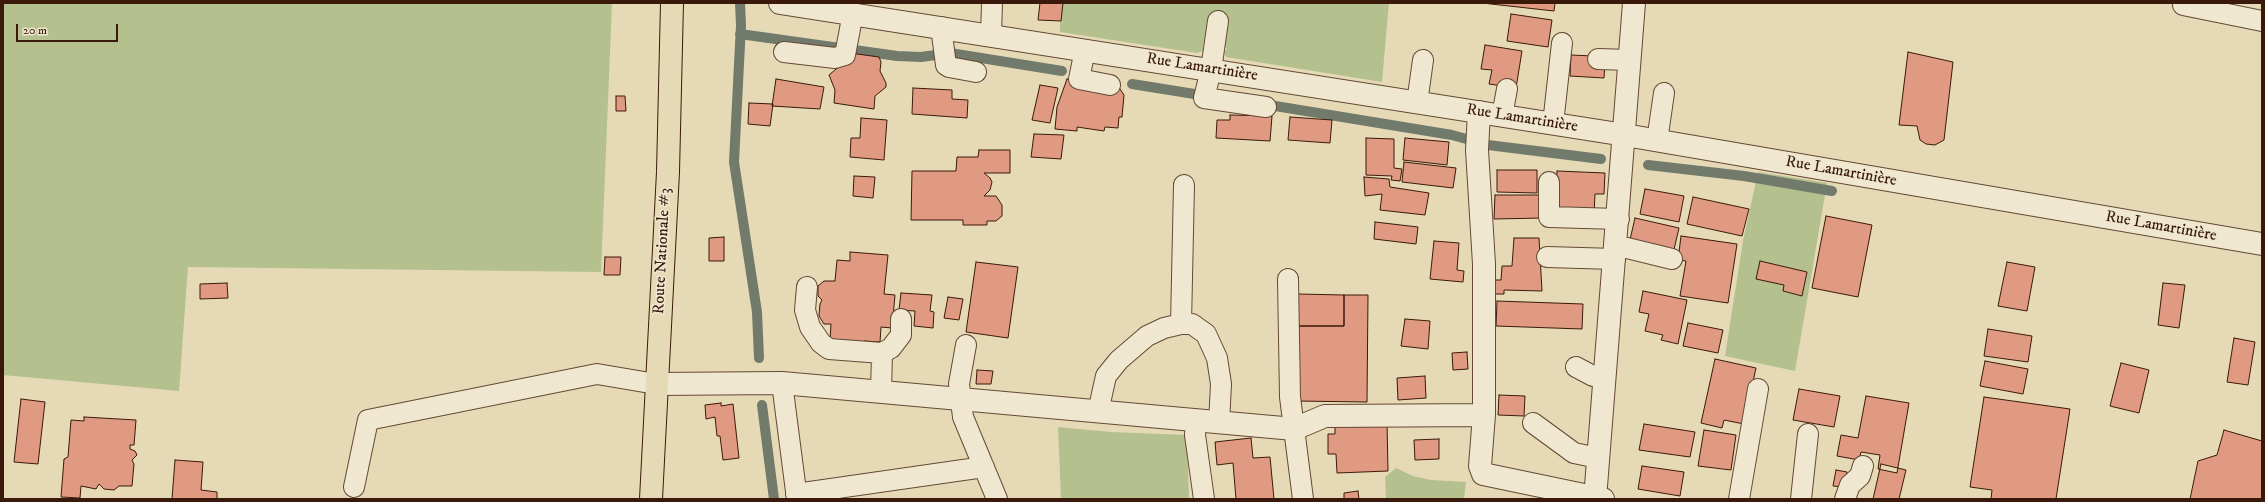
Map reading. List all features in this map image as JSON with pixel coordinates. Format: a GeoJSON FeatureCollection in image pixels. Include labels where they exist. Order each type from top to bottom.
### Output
{"type":"FeatureCollection","features":[{"type":"Feature","properties":{"kind":"main road","name":"Route Nationale #3"},"geometry":{"type":"LineString","coordinates":[[651,499],[668,172],[672,3]]}},
{"type":"Feature","properties":{"kind":"street","name":"Rue Lamartinière"},"geometry":{"type":"LineString","coordinates":[[780,3],[853,13],[942,36],[991,35],[1417,102],[1478,131],[1502,116],[2262,244]]}},
{"type":"Feature","properties":{"kind":"street"},"geometry":{"type":"LineString","coordinates":[[1478,131],[1484,264],[1484,415],[1480,466],[1483,474],[1598,498],[1598,458],[1616,254],[1634,3]]}},
{"type":"Feature","properties":{"kind":"street"},"geometry":{"type":"LineString","coordinates":[[656,384],[782,383],[1294,429],[1325,416],[1484,415]]}},
{"type":"Feature","properties":{"kind":"lane"},"geometry":{"type":"LineString","coordinates":[[991,35],[992,3]]}},
{"type":"Feature","properties":{"kind":"lane"},"geometry":{"type":"LineString","coordinates":[[2183,6],[2262,21]]}},
{"type":"Feature","properties":{"kind":"lane"},"geometry":{"type":"LineString","coordinates":[[784,52],[835,58],[846,47],[853,13]]}},
{"type":"Feature","properties":{"kind":"lane"},"geometry":{"type":"LineString","coordinates":[[1218,21],[1211,70],[1204,98],[1266,107]]}},
{"type":"Feature","properties":{"kind":"lane"},"geometry":{"type":"LineString","coordinates":[[942,36],[946,65],[949,68],[976,72]]}},
{"type":"Feature","properties":{"kind":"lane"},"geometry":{"type":"LineString","coordinates":[[1554,124],[1562,43]]}},
{"type":"Feature","properties":{"kind":"lane"},"geometry":{"type":"LineString","coordinates":[[1085,50],[1079,79],[1110,84]]}},
{"type":"Feature","properties":{"kind":"lane"},"geometry":{"type":"LineString","coordinates":[[1598,59],[1630,60]]}},
{"type":"Feature","properties":{"kind":"lane"},"geometry":{"type":"LineString","coordinates":[[1417,102],[1423,60]]}},
{"type":"Feature","properties":{"kind":"lane"},"geometry":{"type":"LineString","coordinates":[[1502,116],[1506,89]]}},
{"type":"Feature","properties":{"kind":"lane"},"geometry":{"type":"LineString","coordinates":[[1656,141],[1664,93]]}},
{"type":"Feature","properties":{"kind":"lane"},"geometry":{"type":"LineString","coordinates":[[1549,182],[1549,217],[1618,219]]}},
{"type":"Feature","properties":{"kind":"lane"},"geometry":{"type":"LineString","coordinates":[[1181,324],[1184,185]]}},
{"type":"Feature","properties":{"kind":"lane"},"geometry":{"type":"LineString","coordinates":[[1547,256],[1616,254],[1627,248],[1672,259]]}},
{"type":"Feature","properties":{"kind":"lane"},"geometry":{"type":"LineString","coordinates":[[1288,279],[1290,397],[1303,499]]}},
{"type":"Feature","properties":{"kind":"lane"},"geometry":{"type":"LineString","coordinates":[[807,287],[805,310],[810,328],[821,343],[829,349],[882,353],[892,348],[901,335],[901,319]]}},
{"type":"Feature","properties":{"kind":"lane"},"geometry":{"type":"LineString","coordinates":[[1098,412],[1106,376],[1111,368],[1147,336],[1181,324],[1192,324],[1206,334],[1212,344],[1217,358],[1221,384],[1219,423]]}},
{"type":"Feature","properties":{"kind":"lane"},"geometry":{"type":"LineString","coordinates":[[966,345],[959,384],[963,417],[997,499]]}},
{"type":"Feature","properties":{"kind":"lane"},"geometry":{"type":"LineString","coordinates":[[881,392],[882,353]]}},
{"type":"Feature","properties":{"kind":"lane"},"geometry":{"type":"LineString","coordinates":[[1576,367],[1594,376],[1605,376]]}},
{"type":"Feature","properties":{"kind":"lane"},"geometry":{"type":"LineString","coordinates":[[354,487],[368,420],[597,374],[656,384]]}},
{"type":"Feature","properties":{"kind":"lane"},"geometry":{"type":"LineString","coordinates":[[782,383],[797,496],[984,467]]}},
{"type":"Feature","properties":{"kind":"lane"},"geometry":{"type":"LineString","coordinates":[[1739,499],[1758,389]]}},
{"type":"Feature","properties":{"kind":"lane"},"geometry":{"type":"LineString","coordinates":[[1196,421],[1195,435],[1204,499]]}},
{"type":"Feature","properties":{"kind":"lane"},"geometry":{"type":"LineString","coordinates":[[1533,423],[1574,452],[1598,458]]}},
{"type":"Feature","properties":{"kind":"lane"},"geometry":{"type":"LineString","coordinates":[[1801,499],[1808,434]]}},
{"type":"Feature","properties":{"kind":"lane"},"geometry":{"type":"LineString","coordinates":[[1845,499],[1850,485],[1860,476],[1862,466]]}},
{"type":"Feature","properties":{"kind":"green space"},"geometry":{"type":"Polygon","coordinates":[[[3,3],[612,3],[601,272],[188,267],[179,391],[3,375],[3,3]]]}},
{"type":"Feature","properties":{"kind":"green space"},"geometry":{"type":"Polygon","coordinates":[[[1060,3],[1389,3],[1382,82],[1226,57],[1224,53],[1227,48],[1203,44],[1203,51],[1197,53],[1060,32],[1060,3]]]}},
{"type":"Feature","properties":{"kind":"green space"},"geometry":{"type":"Polygon","coordinates":[[[1758,172],[1827,183],[1795,371],[1725,356],[1743,241],[1758,172]]]}},
{"type":"Feature","properties":{"kind":"green space"},"geometry":{"type":"Polygon","coordinates":[[[1058,427],[1111,432],[1187,435],[1189,499],[1061,499],[1058,427]]]}},
{"type":"Feature","properties":{"kind":"green space"},"geometry":{"type":"Polygon","coordinates":[[[1396,468],[1413,476],[1431,480],[1466,482],[1464,499],[1386,499],[1385,477],[1396,468]]]}},
{"type":"Feature","properties":{"kind":"building"},"geometry":{"type":"Polygon","coordinates":[[[1040,3],[1063,3],[1061,21],[1038,20],[1040,3]]]}},
{"type":"Feature","properties":{"kind":"building"},"geometry":{"type":"Polygon","coordinates":[[[1482,3],[1555,3],[1554,11],[1482,3]]]}},
{"type":"Feature","properties":{"kind":"building"},"geometry":{"type":"Polygon","coordinates":[[[1511,14],[1552,20],[1548,47],[1507,41],[1511,14]]]}},
{"type":"Feature","properties":{"kind":"building"},"geometry":{"type":"Polygon","coordinates":[[[1485,45],[1522,51],[1516,88],[1489,84],[1492,70],[1481,69],[1485,45]]]}},
{"type":"Feature","properties":{"kind":"building"},"geometry":{"type":"Polygon","coordinates":[[[843,52],[879,57],[881,62],[880,71],[886,83],[886,87],[875,96],[874,109],[834,103],[835,90],[829,75],[842,64],[843,52]]]}},
{"type":"Feature","properties":{"kind":"building"},"geometry":{"type":"Polygon","coordinates":[[[1908,52],[1953,62],[1944,140],[1935,145],[1926,144],[1920,140],[1917,126],[1899,125],[1908,52]]]}},
{"type":"Feature","properties":{"kind":"building"},"geometry":{"type":"Polygon","coordinates":[[[1571,55],[1593,56],[1605,63],[1604,78],[1570,76],[1571,55]]]}},
{"type":"Feature","properties":{"kind":"building"},"geometry":{"type":"Polygon","coordinates":[[[776,79],[824,87],[820,109],[772,106],[776,79]]]}},
{"type":"Feature","properties":{"kind":"building"},"geometry":{"type":"Polygon","coordinates":[[[1067,79],[1118,86],[1124,95],[1122,117],[1119,117],[1118,128],[1105,127],[1104,131],[1077,127],[1077,131],[1055,129],[1057,107],[1067,79]]]}},
{"type":"Feature","properties":{"kind":"building"},"geometry":{"type":"Polygon","coordinates":[[[1040,85],[1058,88],[1050,123],[1032,120],[1040,85]]]}},
{"type":"Feature","properties":{"kind":"building"},"geometry":{"type":"Polygon","coordinates":[[[913,88],[952,90],[952,99],[968,100],[967,118],[912,114],[913,88]]]}},
{"type":"Feature","properties":{"kind":"building"},"geometry":{"type":"Polygon","coordinates":[[[616,96],[625,96],[626,111],[616,111],[616,96]]]}},
{"type":"Feature","properties":{"kind":"building"},"geometry":{"type":"Polygon","coordinates":[[[749,103],[773,104],[770,126],[748,124],[749,103]]]}},
{"type":"Feature","properties":{"kind":"building"},"geometry":{"type":"Polygon","coordinates":[[[1230,115],[1272,116],[1270,141],[1216,138],[1217,120],[1230,120],[1230,115]]]}},
{"type":"Feature","properties":{"kind":"building"},"geometry":{"type":"Polygon","coordinates":[[[1290,117],[1332,120],[1330,143],[1288,140],[1290,117]]]}},
{"type":"Feature","properties":{"kind":"building"},"geometry":{"type":"Polygon","coordinates":[[[861,118],[887,120],[884,160],[850,157],[851,138],[860,138],[861,118]]]}},
{"type":"Feature","properties":{"kind":"building"},"geometry":{"type":"Polygon","coordinates":[[[1034,134],[1064,135],[1061,159],[1031,157],[1034,134]]]}},
{"type":"Feature","properties":{"kind":"building"},"geometry":{"type":"Polygon","coordinates":[[[1366,138],[1394,139],[1394,168],[1402,169],[1400,181],[1391,180],[1392,176],[1366,175],[1366,138]]]}},
{"type":"Feature","properties":{"kind":"building"},"geometry":{"type":"Polygon","coordinates":[[[1405,138],[1449,142],[1447,165],[1403,160],[1405,138]]]}},
{"type":"Feature","properties":{"kind":"building"},"geometry":{"type":"Polygon","coordinates":[[[979,150],[1010,150],[1010,173],[984,173],[992,182],[990,190],[984,196],[996,196],[1002,205],[1002,216],[996,221],[987,221],[987,225],[963,225],[963,220],[911,220],[912,171],[956,171],[957,157],[978,157],[979,150]]]}},
{"type":"Feature","properties":{"kind":"building"},"geometry":{"type":"Polygon","coordinates":[[[1404,162],[1456,168],[1453,188],[1402,182],[1404,162]]]}},
{"type":"Feature","properties":{"kind":"building"},"geometry":{"type":"Polygon","coordinates":[[[1497,170],[1537,170],[1537,193],[1497,192],[1497,170]]]}},
{"type":"Feature","properties":{"kind":"building"},"geometry":{"type":"Polygon","coordinates":[[[1557,171],[1605,173],[1604,194],[1595,194],[1594,214],[1555,212],[1557,171]]]}},
{"type":"Feature","properties":{"kind":"building"},"geometry":{"type":"Polygon","coordinates":[[[854,176],[875,177],[873,198],[853,196],[854,176]]]}},
{"type":"Feature","properties":{"kind":"building"},"geometry":{"type":"Polygon","coordinates":[[[1364,177],[1389,179],[1390,187],[1429,193],[1425,215],[1380,210],[1382,194],[1365,196],[1364,177]]]}},
{"type":"Feature","properties":{"kind":"building"},"geometry":{"type":"Polygon","coordinates":[[[1645,189],[1684,196],[1679,222],[1640,214],[1645,189]]]}},
{"type":"Feature","properties":{"kind":"building"},"geometry":{"type":"Polygon","coordinates":[[[1495,195],[1543,195],[1543,218],[1494,219],[1495,195]]]}},
{"type":"Feature","properties":{"kind":"building"},"geometry":{"type":"Polygon","coordinates":[[[1693,197],[1749,209],[1742,236],[1687,224],[1693,197]]]}},
{"type":"Feature","properties":{"kind":"building"},"geometry":{"type":"Polygon","coordinates":[[[1826,216],[1872,225],[1858,297],[1812,288],[1826,216]]]}},
{"type":"Feature","properties":{"kind":"building"},"geometry":{"type":"Polygon","coordinates":[[[1635,218],[1679,228],[1673,254],[1629,244],[1635,218]]]}},
{"type":"Feature","properties":{"kind":"building"},"geometry":{"type":"Polygon","coordinates":[[[1375,222],[1418,227],[1416,244],[1374,239],[1375,222]]]}},
{"type":"Feature","properties":{"kind":"building"},"geometry":{"type":"Polygon","coordinates":[[[1681,236],[1737,244],[1728,303],[1680,296],[1686,261],[1678,260],[1681,236]]]}},
{"type":"Feature","properties":{"kind":"building"},"geometry":{"type":"Polygon","coordinates":[[[724,237],[724,261],[709,261],[709,238],[724,237]]]}},
{"type":"Feature","properties":{"kind":"building"},"geometry":{"type":"Polygon","coordinates":[[[1514,238],[1539,238],[1542,291],[1504,290],[1504,294],[1493,294],[1494,280],[1501,280],[1502,266],[1512,266],[1514,238]]]}},
{"type":"Feature","properties":{"kind":"building"},"geometry":{"type":"Polygon","coordinates":[[[1434,241],[1459,243],[1457,270],[1464,271],[1463,282],[1430,279],[1434,241]]]}},
{"type":"Feature","properties":{"kind":"building"},"geometry":{"type":"Polygon","coordinates":[[[850,252],[888,255],[884,294],[895,295],[892,328],[881,327],[880,342],[864,341],[864,344],[830,341],[831,324],[824,324],[819,316],[820,304],[822,300],[818,296],[818,286],[824,281],[835,281],[837,260],[850,261],[850,252]]]}},
{"type":"Feature","properties":{"kind":"building"},"geometry":{"type":"Polygon","coordinates":[[[605,257],[621,257],[620,275],[604,275],[605,257]]]}},
{"type":"Feature","properties":{"kind":"building"},"geometry":{"type":"Polygon","coordinates":[[[1760,261],[1807,272],[1802,296],[1783,291],[1784,285],[1756,279],[1760,261]]]}},
{"type":"Feature","properties":{"kind":"building"},"geometry":{"type":"Polygon","coordinates":[[[976,262],[1018,267],[1008,338],[966,332],[976,262]]]}},
{"type":"Feature","properties":{"kind":"building"},"geometry":{"type":"Polygon","coordinates":[[[2007,262],[2035,267],[2027,311],[1998,306],[2007,262]]]}},
{"type":"Feature","properties":{"kind":"building"},"geometry":{"type":"Polygon","coordinates":[[[227,283],[228,298],[200,299],[200,284],[227,283]]]}},
{"type":"Feature","properties":{"kind":"building"},"geometry":{"type":"Polygon","coordinates":[[[2163,283],[2185,285],[2179,328],[2158,325],[2163,283]]]}},
{"type":"Feature","properties":{"kind":"building"},"geometry":{"type":"Polygon","coordinates":[[[1643,291],[1687,300],[1678,344],[1661,340],[1663,335],[1645,331],[1649,314],[1639,312],[1643,291]]]}},
{"type":"Feature","properties":{"kind":"building"},"geometry":{"type":"Polygon","coordinates":[[[901,293],[932,295],[930,311],[934,312],[933,328],[914,326],[915,311],[899,310],[901,293]]]}},
{"type":"Feature","properties":{"kind":"building"},"geometry":{"type":"Polygon","coordinates":[[[1298,294],[1344,295],[1344,326],[1297,326],[1298,294]]]}},
{"type":"Feature","properties":{"kind":"building"},"geometry":{"type":"Polygon","coordinates":[[[1344,295],[1368,295],[1367,402],[1297,401],[1297,326],[1344,326],[1344,295]]]}},
{"type":"Feature","properties":{"kind":"building"},"geometry":{"type":"Polygon","coordinates":[[[948,297],[963,299],[959,320],[944,318],[948,297]]]}},
{"type":"Feature","properties":{"kind":"building"},"geometry":{"type":"Polygon","coordinates":[[[1497,301],[1583,304],[1582,329],[1496,326],[1497,301]]]}},
{"type":"Feature","properties":{"kind":"building"},"geometry":{"type":"Polygon","coordinates":[[[1405,319],[1430,321],[1428,349],[1401,346],[1405,319]]]}},
{"type":"Feature","properties":{"kind":"building"},"geometry":{"type":"Polygon","coordinates":[[[1688,323],[1723,330],[1718,353],[1683,346],[1688,323]]]}},
{"type":"Feature","properties":{"kind":"building"},"geometry":{"type":"Polygon","coordinates":[[[1988,329],[2032,336],[2028,362],[1984,356],[1988,329]]]}},
{"type":"Feature","properties":{"kind":"building"},"geometry":{"type":"Polygon","coordinates":[[[2234,338],[2255,342],[2248,385],[2227,382],[2234,338]]]}},
{"type":"Feature","properties":{"kind":"building"},"geometry":{"type":"Polygon","coordinates":[[[1467,352],[1468,369],[1453,370],[1452,353],[1467,352]]]}},
{"type":"Feature","properties":{"kind":"building"},"geometry":{"type":"Polygon","coordinates":[[[1715,359],[1756,368],[1744,424],[1724,420],[1722,428],[1701,423],[1715,359]]]}},
{"type":"Feature","properties":{"kind":"building"},"geometry":{"type":"Polygon","coordinates":[[[1985,361],[2028,369],[2023,394],[1980,386],[1985,361]]]}},
{"type":"Feature","properties":{"kind":"building"},"geometry":{"type":"Polygon","coordinates":[[[2121,363],[2149,370],[2139,413],[2110,406],[2121,363]]]}},
{"type":"Feature","properties":{"kind":"building"},"geometry":{"type":"Polygon","coordinates":[[[977,370],[993,371],[991,384],[976,384],[977,370]]]}},
{"type":"Feature","properties":{"kind":"building"},"geometry":{"type":"Polygon","coordinates":[[[1425,376],[1426,398],[1398,400],[1397,378],[1425,376]]]}},
{"type":"Feature","properties":{"kind":"building"},"geometry":{"type":"Polygon","coordinates":[[[1799,389],[1840,396],[1834,427],[1793,420],[1799,389]]]}},
{"type":"Feature","properties":{"kind":"building"},"geometry":{"type":"Polygon","coordinates":[[[1499,395],[1525,396],[1524,416],[1498,415],[1499,395]]]}},
{"type":"Feature","properties":{"kind":"building"},"geometry":{"type":"Polygon","coordinates":[[[1866,396],[1909,403],[1897,473],[1878,469],[1880,455],[1861,452],[1859,460],[1837,456],[1841,435],[1858,438],[1866,396]]]}},
{"type":"Feature","properties":{"kind":"building"},"geometry":{"type":"Polygon","coordinates":[[[1984,397],[2070,409],[2056,499],[1991,499],[1992,490],[1970,487],[1984,397]]]}},
{"type":"Feature","properties":{"kind":"building"},"geometry":{"type":"Polygon","coordinates":[[[21,399],[45,402],[38,464],[14,462],[21,399]]]}},
{"type":"Feature","properties":{"kind":"building"},"geometry":{"type":"Polygon","coordinates":[[[721,403],[721,406],[733,404],[739,458],[723,460],[720,436],[717,436],[715,417],[706,419],[705,405],[721,403]]]}},
{"type":"Feature","properties":{"kind":"building"},"geometry":{"type":"Polygon","coordinates":[[[84,417],[136,420],[134,445],[130,445],[130,449],[135,451],[137,455],[132,460],[134,464],[132,486],[119,486],[114,490],[104,489],[99,484],[96,489],[81,486],[80,498],[61,497],[64,459],[68,457],[71,420],[84,421],[84,417]]]}},
{"type":"Feature","properties":{"kind":"building"},"geometry":{"type":"Polygon","coordinates":[[[1387,422],[1388,471],[1337,473],[1336,454],[1328,454],[1328,434],[1335,434],[1335,424],[1387,422]]]}},
{"type":"Feature","properties":{"kind":"building"},"geometry":{"type":"Polygon","coordinates":[[[1644,424],[1695,432],[1690,457],[1639,450],[1644,424]]]}},
{"type":"Feature","properties":{"kind":"building"},"geometry":{"type":"Polygon","coordinates":[[[1704,430],[1736,435],[1731,470],[1698,466],[1704,430]]]}},
{"type":"Feature","properties":{"kind":"building"},"geometry":{"type":"Polygon","coordinates":[[[2224,430],[2262,441],[2262,499],[2190,499],[2198,461],[2217,455],[2224,430]]]}},
{"type":"Feature","properties":{"kind":"building"},"geometry":{"type":"Polygon","coordinates":[[[1251,438],[1253,458],[1270,457],[1274,499],[1236,499],[1233,463],[1217,465],[1215,442],[1251,438]]]}},
{"type":"Feature","properties":{"kind":"building"},"geometry":{"type":"Polygon","coordinates":[[[1439,439],[1439,459],[1415,460],[1414,440],[1439,439]]]}},
{"type":"Feature","properties":{"kind":"building"},"geometry":{"type":"Polygon","coordinates":[[[175,460],[203,462],[201,490],[217,492],[217,499],[172,499],[175,460]]]}},
{"type":"Feature","properties":{"kind":"building"},"geometry":{"type":"Polygon","coordinates":[[[1881,464],[1906,470],[1899,499],[1873,499],[1881,464]]]}},
{"type":"Feature","properties":{"kind":"building"},"geometry":{"type":"Polygon","coordinates":[[[1642,466],[1684,472],[1680,496],[1638,489],[1642,466]]]}},
{"type":"Feature","properties":{"kind":"building"},"geometry":{"type":"Polygon","coordinates":[[[1836,470],[1847,472],[1844,487],[1833,486],[1836,470]]]}},
{"type":"Feature","properties":{"kind":"building"},"geometry":{"type":"Polygon","coordinates":[[[1358,491],[1359,499],[1344,499],[1344,493],[1358,491]]]}},
{"type":"Feature","properties":{"kind":"waterway"},"geometry":{"type":"LineString","coordinates":[[740,3],[741,25],[734,162],[757,312],[759,358]]}},
{"type":"Feature","properties":{"kind":"waterway"},"geometry":{"type":"LineString","coordinates":[[740,34],[897,56],[921,57],[950,53],[1062,71]]}},
{"type":"Feature","properties":{"kind":"waterway"},"geometry":{"type":"LineString","coordinates":[[1132,84],[1207,96]]}},
{"type":"Feature","properties":{"kind":"waterway"},"geometry":{"type":"LineString","coordinates":[[1263,104],[1452,135],[1488,145],[1601,159]]}},
{"type":"Feature","properties":{"kind":"waterway"},"geometry":{"type":"LineString","coordinates":[[1648,165],[1744,176],[1832,191]]}},
{"type":"Feature","properties":{"kind":"waterway"},"geometry":{"type":"LineString","coordinates":[[762,405],[774,499]]}}]}
